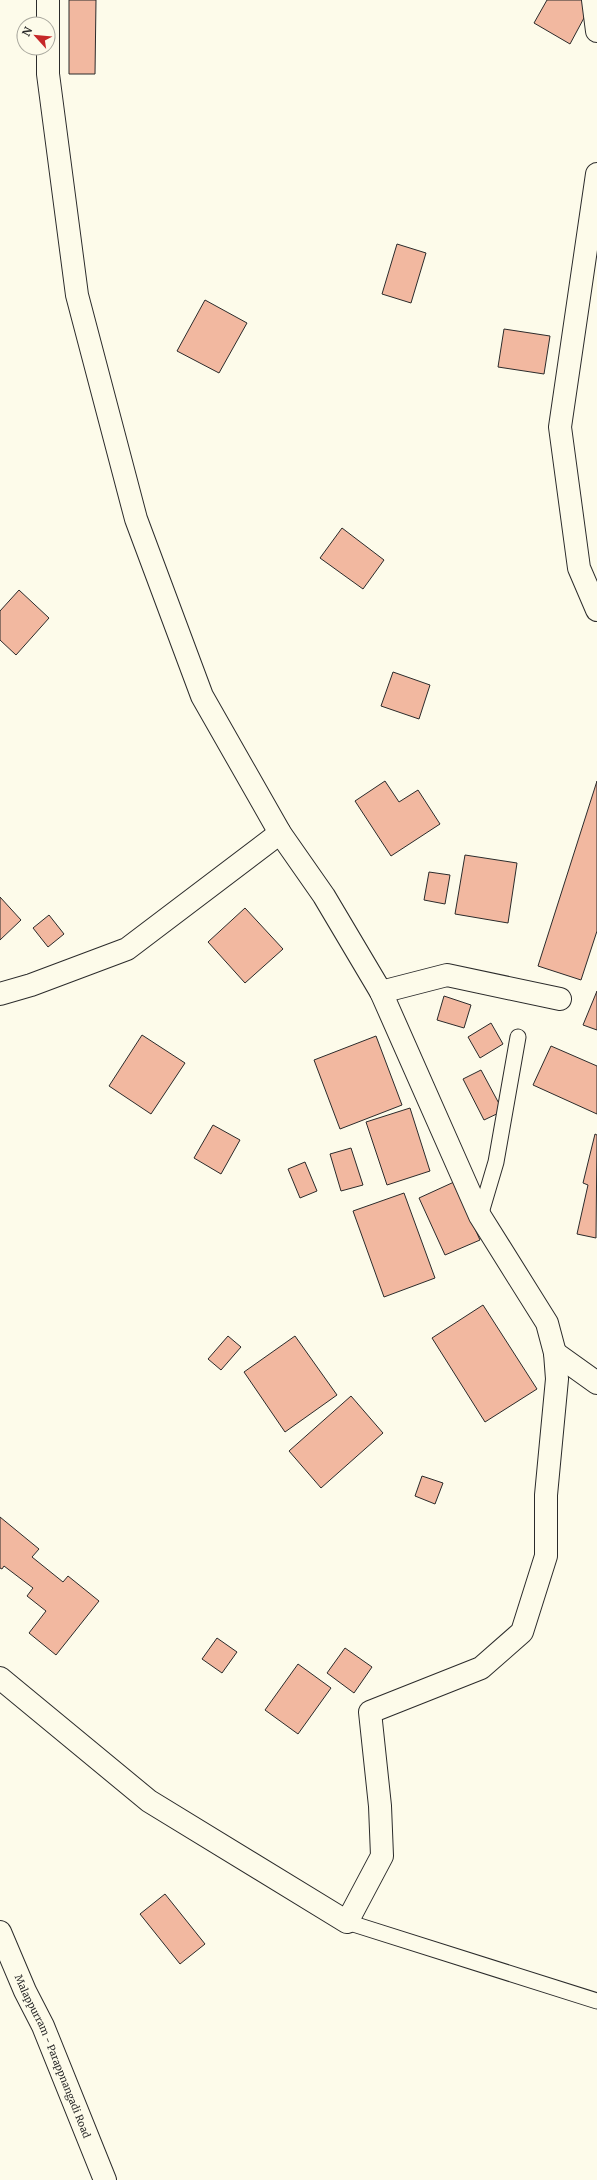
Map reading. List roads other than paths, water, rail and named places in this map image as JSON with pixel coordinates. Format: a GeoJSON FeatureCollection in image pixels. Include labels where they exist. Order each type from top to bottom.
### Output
{"type":"FeatureCollection","features":[{"type":"Feature","properties":{"kind":"main road"},"geometry":{"type":"LineString","coordinates":[[0,1678],[149,1801],[347,1922],[382,1856],[380,1806],[370,1712],[481,1668],[522,1632],[546,1556],[546,1495],[557,1380],[556,1353],[547,1323],[480,1216],[380,992],[324,896],[280,833],[202,696],[136,519],[77,295],[48,74],[48,0]]}},
{"type":"Feature","properties":{"kind":"main road"},"geometry":{"type":"LineString","coordinates":[[593,0],[597,31]]}},
{"type":"Feature","properties":{"kind":"main road"},"geometry":{"type":"LineString","coordinates":[[597,174],[560,427],[579,568],[597,610]]}},
{"type":"Feature","properties":{"kind":"main road"},"geometry":{"type":"LineString","coordinates":[[0,994],[31,985],[127,949],[280,833]]}},
{"type":"Feature","properties":{"kind":"main road"},"geometry":{"type":"LineString","coordinates":[[380,992],[447,975],[560,999]]}},
{"type":"Feature","properties":{"kind":"main road"},"geometry":{"type":"LineString","coordinates":[[556,1353],[597,1383]]}},
{"type":"Feature","properties":{"kind":"main road","name":"Malappurram - Parappnangadi Road"},"geometry":{"type":"LineString","coordinates":[[0,1932],[25,1991],[43,2026],[105,2180]]}},
{"type":"Feature","properties":{"kind":"lane"},"geometry":{"type":"LineString","coordinates":[[480,1216],[496,1162],[518,1037]]}},
{"type":"Feature","properties":{"kind":"lane"},"geometry":{"type":"LineString","coordinates":[[347,1922],[597,2001]]}}]}
